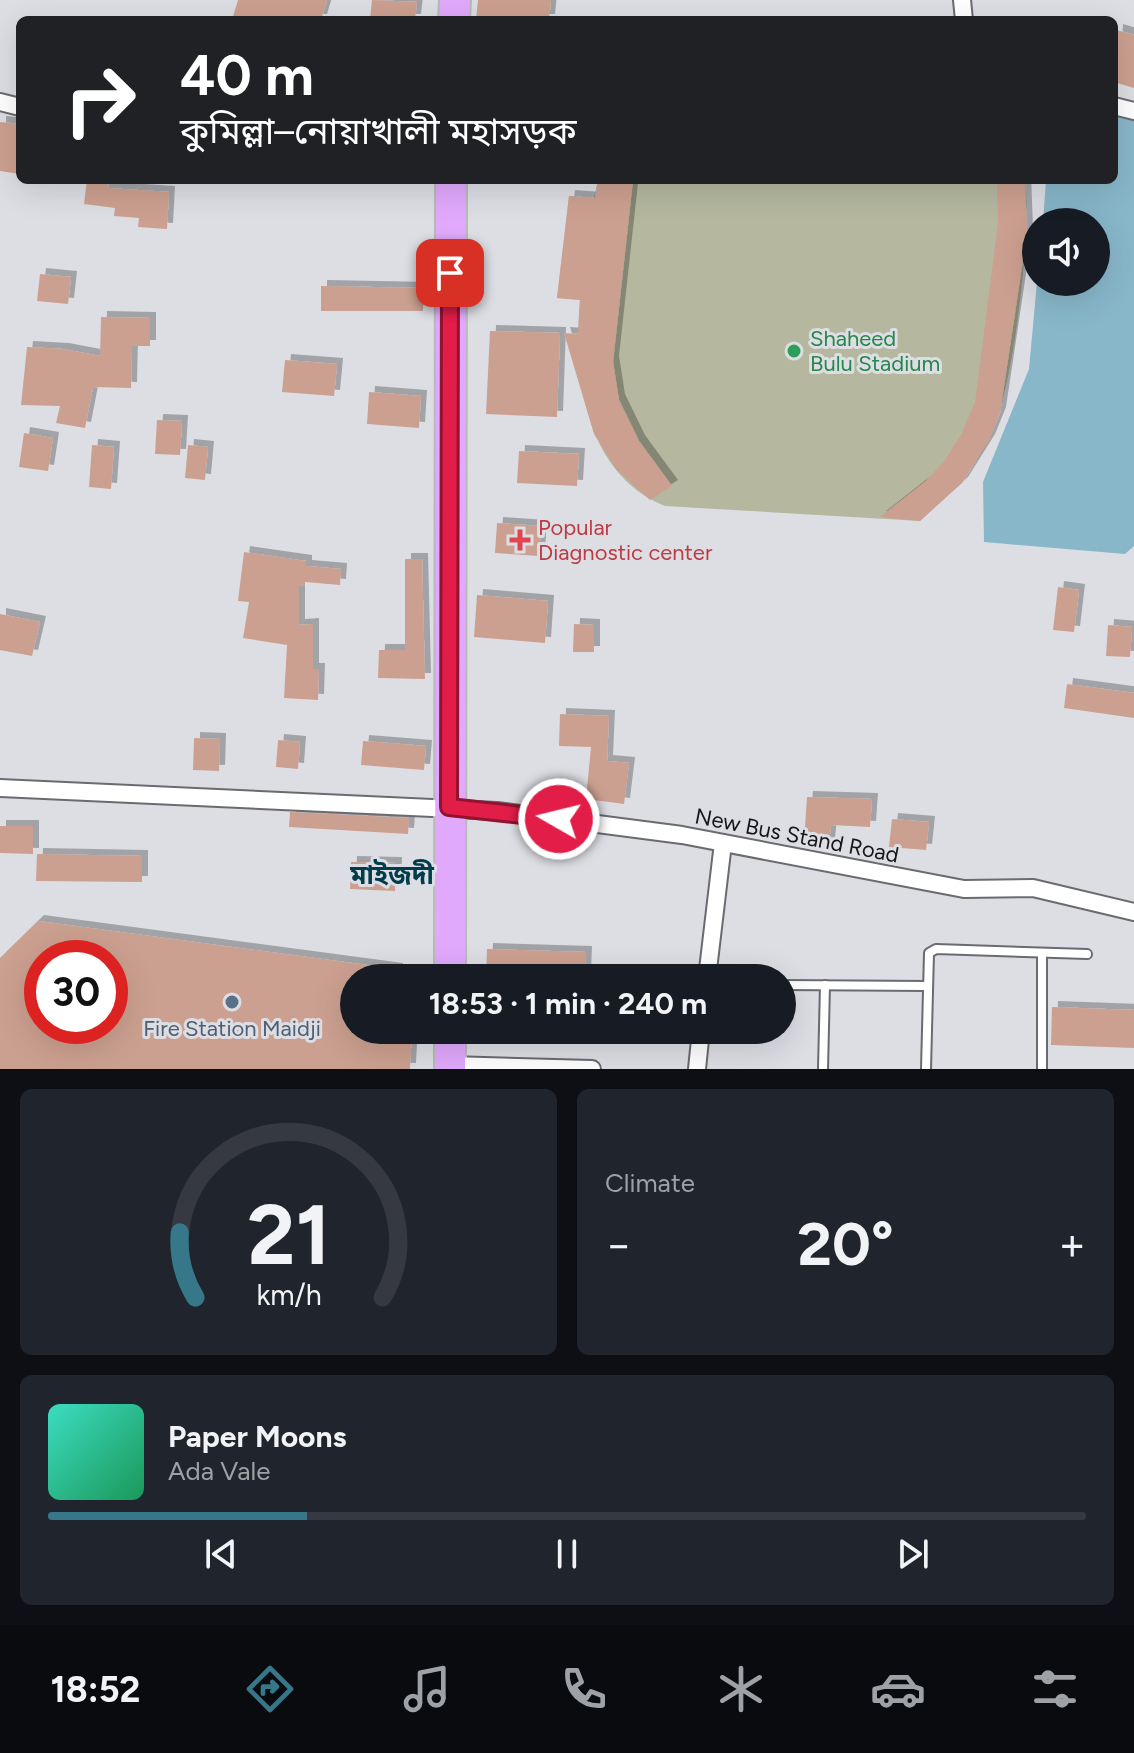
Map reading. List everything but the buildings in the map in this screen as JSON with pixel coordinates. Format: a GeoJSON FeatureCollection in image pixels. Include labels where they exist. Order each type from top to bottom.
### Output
{"type":"FeatureCollection","features":[{"type":"Feature","properties":{"kind":"highway"},"geometry":{"type":"LineString","coordinates":[[450,964],[451,184]]}},
{"type":"Feature","properties":{"kind":"highway"},"geometry":{"type":"LineString","coordinates":[[450,1044],[450,1067]]}},
{"type":"Feature","properties":{"kind":"street","name":"New Bus Stand Road"},"geometry":{"type":"LineString","coordinates":[[0,788],[449,807],[723,843],[964,889],[1033,888],[1134,912]]}},
{"type":"Feature","properties":{"kind":"street"},"geometry":{"type":"LineString","coordinates":[[709,964],[723,843]]}},
{"type":"Feature","properties":{"kind":"street"},"geometry":{"type":"LineString","coordinates":[[697,1069],[700,1044]]}},
{"type":"Feature","properties":{"kind":"street"},"geometry":{"type":"LineString","coordinates":[[450,1067],[592,1069]]}},
{"type":"Feature","properties":{"kind":"lane"},"geometry":{"type":"LineString","coordinates":[[926,1069],[928,960],[936,949],[1087,954]]}},
{"type":"Feature","properties":{"kind":"lane"},"geometry":{"type":"LineString","coordinates":[[1042,953],[1042,1069]]}},
{"type":"Feature","properties":{"kind":"lane"},"geometry":{"type":"LineString","coordinates":[[796,985],[927,986]]}},
{"type":"Feature","properties":{"kind":"lane"},"geometry":{"type":"LineString","coordinates":[[823,1069],[825,985]]}},
{"type":"Feature","properties":{"kind":"green space","name":"Shaheed Bulu Stadium"},"geometry":{"type":"Polygon","coordinates":[[[597,184],[1025,184],[1022,282],[1013,353],[997,420],[981,454],[949,493],[920,521],[665,506],[638,491],[617,471],[601,447],[590,420],[579,360],[580,300],[557,298],[569,196],[594,198],[597,184]]]}},
{"type":"Feature","properties":{"kind":"water"},"geometry":{"type":"Polygon","coordinates":[[[1118,116],[1134,119],[1134,546],[1125,554],[984,542],[983,482],[1029,369],[1036,296],[1110,296],[1110,208],[1044,208],[1046,184],[1118,184],[1118,116]]]}},
{"type":"Feature","properties":{"kind":"place","name":"Shaheed Bulu Stadium"},"geometry":{"type":"Point","coordinates":[794,351]}},
{"type":"Feature","properties":{"kind":"place","name":"Popular Diagnostic center"},"geometry":{"type":"Point","coordinates":[520,540]}},
{"type":"Feature","properties":{"kind":"place","name":"Fire Station Maidji"},"geometry":{"type":"Point","coordinates":[232,1002]}},
{"type":"Feature","properties":{"kind":"district","name":"মাইজদী"},"geometry":{"type":"Point","coordinates":[392,875]}},
{"type":"Feature","properties":{"kind":"route"},"geometry":{"type":"LineString","coordinates":[[450,273],[449,807],[559,819]]}}]}
